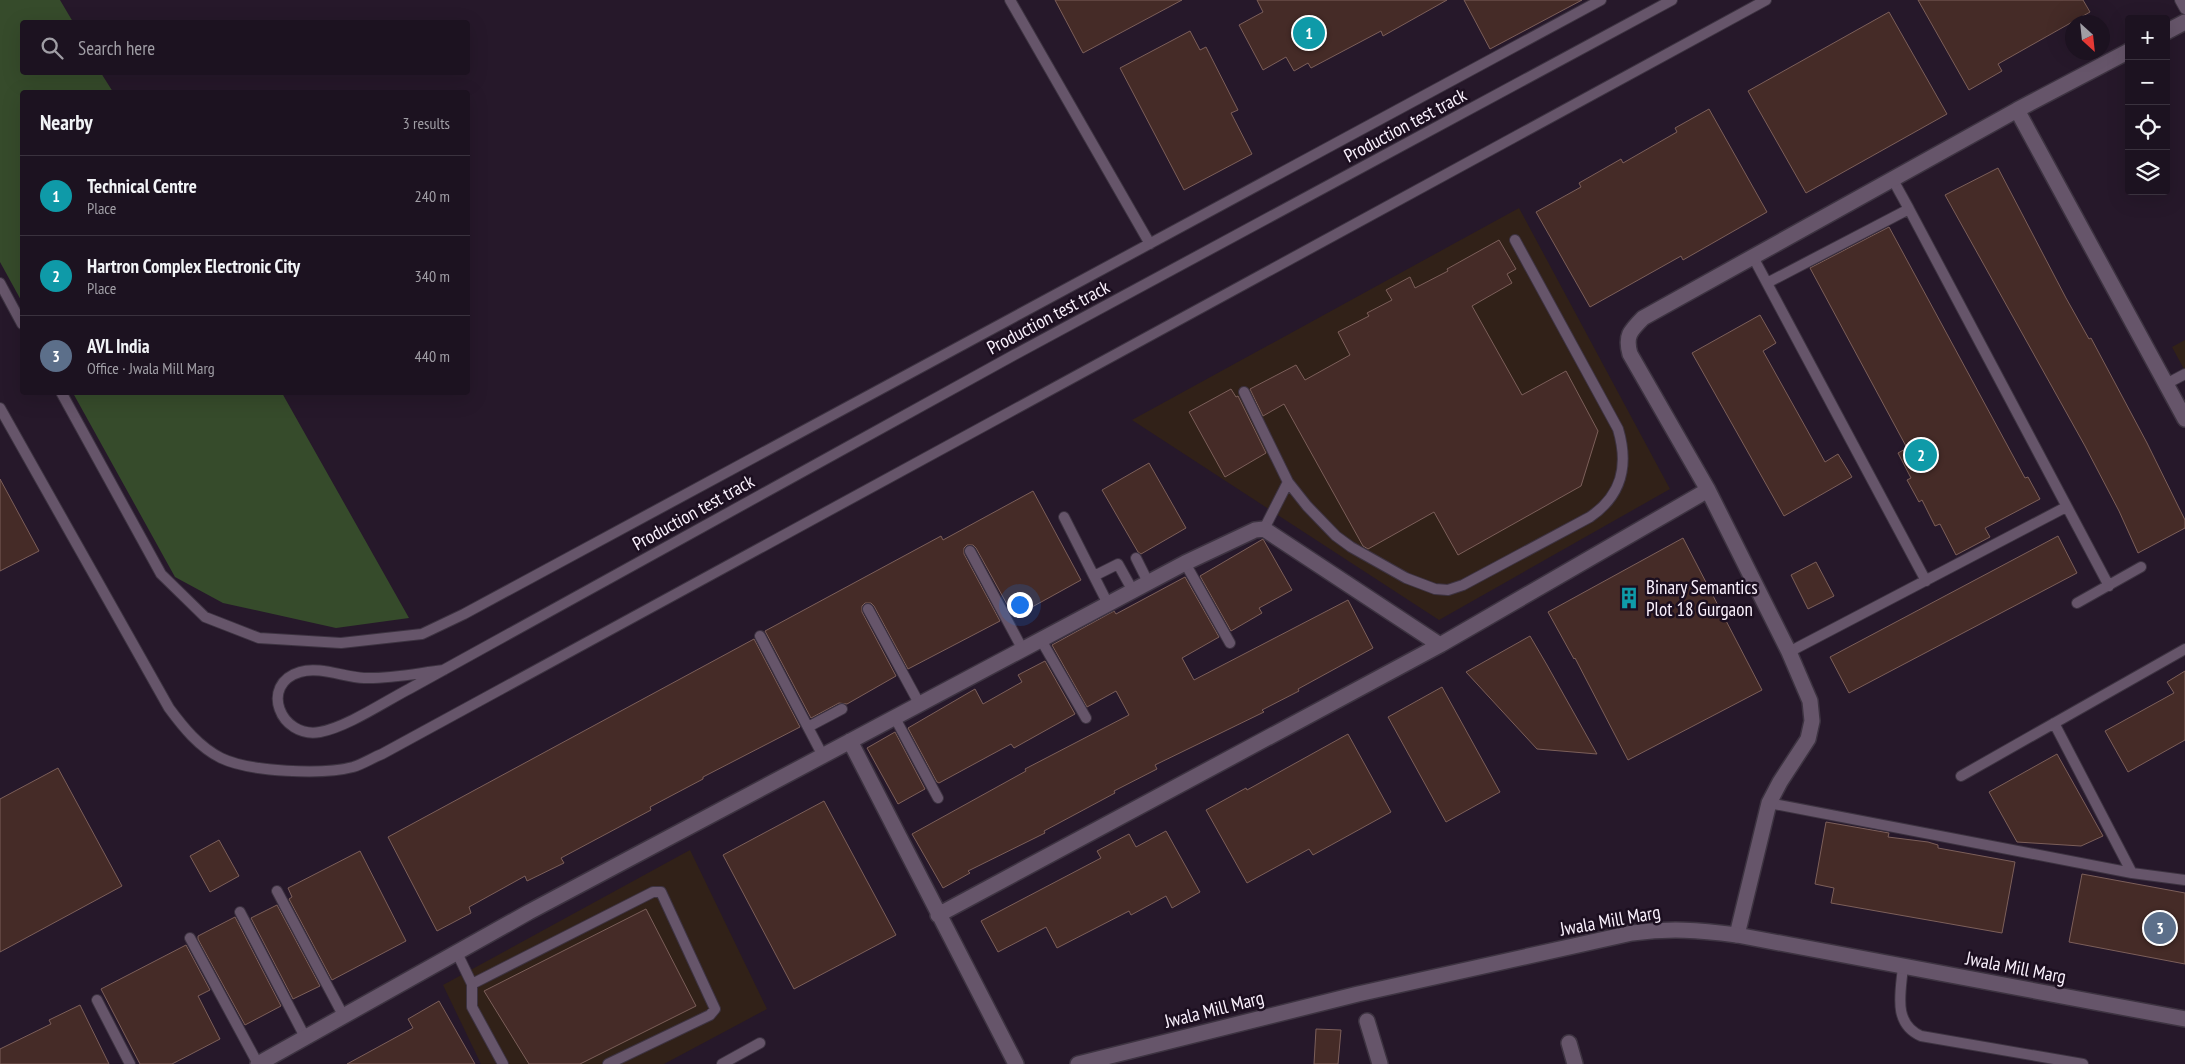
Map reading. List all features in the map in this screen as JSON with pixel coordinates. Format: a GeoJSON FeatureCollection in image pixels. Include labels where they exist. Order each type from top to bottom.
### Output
{"type":"FeatureCollection","features":[{"type":"Feature","properties":{"kind":"street"},"geometry":{"type":"LineString","coordinates":[[2170,30],[2185,22]]}},
{"type":"Feature","properties":{"kind":"street"},"geometry":{"type":"LineString","coordinates":[[1737,935],[1769,803],[1780,782],[1808,739],[1812,721],[1810,701],[1789,652],[1708,490],[1637,368],[1626,341],[1632,329],[1643,318],[2017,110],[2125,53]]}},
{"type":"Feature","properties":{"kind":"street"},"geometry":{"type":"LineString","coordinates":[[2017,110],[2185,419]]}},
{"type":"Feature","properties":{"kind":"street"},"geometry":{"type":"LineString","coordinates":[[938,915],[1440,645],[1708,490]]}},
{"type":"Feature","properties":{"kind":"street"},"geometry":{"type":"LineString","coordinates":[[258,1064],[529,912],[1149,584],[1185,563],[1243,534],[1264,529],[1440,645]]}},
{"type":"Feature","properties":{"kind":"street"},"geometry":{"type":"LineString","coordinates":[[850,741],[1016,1064]]}},
{"type":"Feature","properties":{"kind":"street","name":"Jwala Mill Marg"},"geometry":{"type":"LineString","coordinates":[[1078,1064],[1119,1059],[1358,994],[1632,933],[1677,929],[1737,935],[2185,1019]]}},
{"type":"Feature","properties":{"kind":"street"},"geometry":{"type":"LineString","coordinates":[[1367,1021],[1380,1064]]}},
{"type":"Feature","properties":{"kind":"street"},"geometry":{"type":"LineString","coordinates":[[1569,1044],[1575,1064]]}},
{"type":"Feature","properties":{"kind":"lane"},"geometry":{"type":"LineString","coordinates":[[1010,0],[1150,244]]}},
{"type":"Feature","properties":{"kind":"lane"},"geometry":{"type":"LineString","coordinates":[[63,395],[161,574],[205,617],[259,638],[341,644],[422,634],[464,614],[724,475],[1601,0]]}},
{"type":"Feature","properties":{"kind":"lane","name":"Production test track"},"geometry":{"type":"LineString","coordinates":[[444,670],[365,678],[300,672],[288,678],[281,686],[277,699],[280,713],[290,726],[302,732],[319,732],[342,724],[444,670],[1014,355],[1672,0]]}},
{"type":"Feature","properties":{"kind":"lane"},"geometry":{"type":"LineString","coordinates":[[0,408],[169,708],[182,727],[221,758],[246,765],[277,770],[319,771],[354,767],[399,745],[1766,0]]}},
{"type":"Feature","properties":{"kind":"lane"},"geometry":{"type":"LineString","coordinates":[[2180,0],[2185,9]]}},
{"type":"Feature","properties":{"kind":"lane"},"geometry":{"type":"LineString","coordinates":[[1893,180],[2109,586]]}},
{"type":"Feature","properties":{"kind":"lane"},"geometry":{"type":"LineString","coordinates":[[1767,283],[1909,210]]}},
{"type":"Feature","properties":{"kind":"lane"},"geometry":{"type":"LineString","coordinates":[[1244,392],[1288,482],[1307,506],[1351,547],[1406,578],[1436,589],[1448,590],[1463,586],[1590,517],[1611,498],[1621,477],[1624,462],[1622,443],[1618,429],[1515,240]]}},
{"type":"Feature","properties":{"kind":"lane"},"geometry":{"type":"LineString","coordinates":[[1753,257],[1926,582]]}},
{"type":"Feature","properties":{"kind":"lane"},"geometry":{"type":"LineString","coordinates":[[0,283],[20,320]]}},
{"type":"Feature","properties":{"kind":"lane"},"geometry":{"type":"LineString","coordinates":[[2166,384],[2185,374]]}},
{"type":"Feature","properties":{"kind":"lane"},"geometry":{"type":"LineString","coordinates":[[1264,529],[1288,482]]}},
{"type":"Feature","properties":{"kind":"lane"},"geometry":{"type":"LineString","coordinates":[[1789,652],[1926,582],[2066,507]]}},
{"type":"Feature","properties":{"kind":"lane"},"geometry":{"type":"LineString","coordinates":[[1064,517],[1108,604]]}},
{"type":"Feature","properties":{"kind":"lane"},"geometry":{"type":"LineString","coordinates":[[970,551],[1023,650]]}},
{"type":"Feature","properties":{"kind":"lane"},"geometry":{"type":"LineString","coordinates":[[1136,558],[1149,584]]}},
{"type":"Feature","properties":{"kind":"lane"},"geometry":{"type":"LineString","coordinates":[[1185,563],[1230,643]]}},
{"type":"Feature","properties":{"kind":"lane"},"geometry":{"type":"LineString","coordinates":[[1094,576],[1119,564],[1133,591]]}},
{"type":"Feature","properties":{"kind":"lane"},"geometry":{"type":"LineString","coordinates":[[2077,603],[2142,567]]}},
{"type":"Feature","properties":{"kind":"lane"},"geometry":{"type":"LineString","coordinates":[[868,609],[920,705]]}},
{"type":"Feature","properties":{"kind":"lane"},"geometry":{"type":"LineString","coordinates":[[760,636],[823,756]]}},
{"type":"Feature","properties":{"kind":"lane"},"geometry":{"type":"LineString","coordinates":[[1041,640],[1086,718]]}},
{"type":"Feature","properties":{"kind":"lane"},"geometry":{"type":"LineString","coordinates":[[1961,776],[2185,650]]}},
{"type":"Feature","properties":{"kind":"lane"},"geometry":{"type":"LineString","coordinates":[[808,727],[842,709]]}},
{"type":"Feature","properties":{"kind":"lane"},"geometry":{"type":"LineString","coordinates":[[895,718],[938,798]]}},
{"type":"Feature","properties":{"kind":"lane"},"geometry":{"type":"LineString","coordinates":[[2054,723],[2132,873]]}},
{"type":"Feature","properties":{"kind":"lane"},"geometry":{"type":"LineString","coordinates":[[1769,803],[2132,873],[2185,880]]}},
{"type":"Feature","properties":{"kind":"lane"},"geometry":{"type":"LineString","coordinates":[[277,891],[343,1015]]}},
{"type":"Feature","properties":{"kind":"lane"},"geometry":{"type":"LineString","coordinates":[[472,984],[653,892],[661,892],[715,1010],[710,1015],[608,1064]]}},
{"type":"Feature","properties":{"kind":"lane"},"geometry":{"type":"LineString","coordinates":[[240,912],[305,1037]]}},
{"type":"Feature","properties":{"kind":"lane"},"geometry":{"type":"LineString","coordinates":[[190,938],[258,1064]]}},
{"type":"Feature","properties":{"kind":"lane"},"geometry":{"type":"LineString","coordinates":[[457,953],[472,984],[472,1007],[503,1064]]}},
{"type":"Feature","properties":{"kind":"lane"},"geometry":{"type":"LineString","coordinates":[[1903,966],[1900,1001],[1902,1018],[1912,1032],[1921,1036],[2082,1064]]}},
{"type":"Feature","properties":{"kind":"lane"},"geometry":{"type":"LineString","coordinates":[[97,1000],[130,1064]]}},
{"type":"Feature","properties":{"kind":"lane"},"geometry":{"type":"LineString","coordinates":[[722,1064],[760,1043]]}},
{"type":"Feature","properties":{"kind":"shaded area"},"geometry":{"type":"Polygon","coordinates":[[[1519,208],[1670,489],[1439,620],[1132,420],[1519,208]]]}},
{"type":"Feature","properties":{"kind":"shaded area"},"geometry":{"type":"Polygon","coordinates":[[[2185,340],[2185,371],[2172,347],[2185,340]]]}},
{"type":"Feature","properties":{"kind":"shaded area"},"geometry":{"type":"Polygon","coordinates":[[[690,850],[767,1009],[664,1064],[481,1064],[443,985],[690,850]]]}},
{"type":"Feature","properties":{"kind":"green space"},"geometry":{"type":"Polygon","coordinates":[[[0,0],[60,0],[72,20],[20,20],[20,75],[102,75],[112,90],[20,90],[20,298],[0,262],[0,0]]]}},
{"type":"Feature","properties":{"kind":"green space"},"geometry":{"type":"Polygon","coordinates":[[[74,395],[283,395],[409,618],[336,628],[223,603],[175,577],[74,395]]]}},
{"type":"Feature","properties":{"kind":"building"},"geometry":{"type":"Polygon","coordinates":[[[1055,0],[1182,0],[1083,53],[1055,0]]]}},
{"type":"Feature","properties":{"kind":"building"},"geometry":{"type":"Polygon","coordinates":[[[1257,0],[1447,0],[1383,36],[1381,31],[1311,68],[1308,63],[1294,71],[1286,57],[1263,70],[1239,25],[1263,12],[1257,0]]]}},
{"type":"Feature","properties":{"kind":"building"},"geometry":{"type":"Polygon","coordinates":[[[1464,0],[1582,0],[1490,49],[1464,0]]]}},
{"type":"Feature","properties":{"kind":"building"},"geometry":{"type":"Polygon","coordinates":[[[1918,0],[2083,0],[2090,12],[2085,15],[2065,15],[2065,26],[1998,64],[2002,71],[1969,90],[1918,0]]]}},
{"type":"Feature","properties":{"kind":"building"},"geometry":{"type":"Polygon","coordinates":[[[1889,12],[1947,114],[1806,193],[1748,91],[1889,12]]]}},
{"type":"Feature","properties":{"kind":"building"},"geometry":{"type":"Polygon","coordinates":[[[1190,31],[1200,50],[1206,47],[1238,110],[1231,113],[1252,154],[1184,190],[1120,68],[1190,31]]]}},
{"type":"Feature","properties":{"kind":"building"},"geometry":{"type":"Polygon","coordinates":[[[1709,109],[1767,212],[1683,260],[1681,256],[1590,307],[1536,212],[1581,187],[1579,183],[1621,159],[1623,163],[1677,132],[1675,128],[1709,109]]]}},
{"type":"Feature","properties":{"kind":"building"},"geometry":{"type":"Polygon","coordinates":[[[1998,168],[2066,298],[2089,339],[2091,338],[2147,443],[2185,520],[2185,528],[2138,553],[2119,511],[2085,446],[1945,195],[1998,168]]]}},
{"type":"Feature","properties":{"kind":"building"},"geometry":{"type":"Polygon","coordinates":[[[1889,227],[2025,478],[2028,477],[2040,499],[1985,528],[1990,537],[1956,555],[1940,524],[1935,526],[1922,500],[1919,502],[1907,480],[1911,478],[1898,453],[1907,448],[1810,268],[1889,227]]]}},
{"type":"Feature","properties":{"kind":"building"},"geometry":{"type":"Polygon","coordinates":[[[1499,240],[1516,269],[1507,274],[1512,283],[1472,306],[1522,395],[1566,371],[1598,431],[1581,486],[1458,555],[1434,512],[1368,549],[1363,546],[1284,404],[1263,416],[1250,389],[1296,365],[1305,380],[1350,355],[1338,332],[1369,316],[1367,313],[1392,300],[1386,290],[1410,277],[1415,288],[1448,271],[1447,269],[1499,240]]]}},
{"type":"Feature","properties":{"kind":"building"},"geometry":{"type":"Polygon","coordinates":[[[1760,315],[1776,343],[1763,351],[1825,462],[1838,454],[1852,477],[1784,516],[1692,353],[1760,315]]]}},
{"type":"Feature","properties":{"kind":"building"},"geometry":{"type":"Polygon","coordinates":[[[1231,389],[1236,397],[1238,396],[1266,453],[1225,477],[1189,412],[1231,389]]]}},
{"type":"Feature","properties":{"kind":"building"},"geometry":{"type":"Polygon","coordinates":[[[1149,463],[1186,528],[1141,554],[1138,552],[1102,490],[1149,463]]]}},
{"type":"Feature","properties":{"kind":"building"},"geometry":{"type":"Polygon","coordinates":[[[0,479],[39,551],[0,571],[0,479]]]}},
{"type":"Feature","properties":{"kind":"building"},"geometry":{"type":"Polygon","coordinates":[[[1033,491],[1081,580],[1014,617],[976,548],[973,545],[967,545],[964,548],[964,554],[1000,621],[908,669],[874,606],[871,603],[865,603],[862,606],[862,612],[896,676],[847,704],[839,703],[811,718],[765,631],[941,536],[943,540],[1033,491]]]}},
{"type":"Feature","properties":{"kind":"building"},"geometry":{"type":"Polygon","coordinates":[[[2058,536],[2077,573],[1849,693],[1830,657],[2058,536]]]}},
{"type":"Feature","properties":{"kind":"building"},"geometry":{"type":"Polygon","coordinates":[[[1683,538],[1762,690],[1628,760],[1575,658],[1548,612],[1683,538]]]}},
{"type":"Feature","properties":{"kind":"building"},"geometry":{"type":"Polygon","coordinates":[[[1263,539],[1292,590],[1259,608],[1262,613],[1231,631],[1200,576],[1263,539]]]}},
{"type":"Feature","properties":{"kind":"building"},"geometry":{"type":"Polygon","coordinates":[[[1816,562],[1834,596],[1808,609],[1791,575],[1816,562]]]}},
{"type":"Feature","properties":{"kind":"building"},"geometry":{"type":"Polygon","coordinates":[[[1185,577],[1219,637],[1182,658],[1194,680],[1348,600],[1373,648],[1262,710],[1264,712],[1155,765],[1157,769],[1044,831],[1045,833],[968,871],[970,873],[943,888],[912,834],[1026,771],[1025,769],[1129,715],[1116,691],[1087,707],[1052,645],[1114,611],[1116,614],[1185,577]]]}},
{"type":"Feature","properties":{"kind":"building"},"geometry":{"type":"Polygon","coordinates":[[[1530,636],[1597,754],[1537,749],[1466,672],[1530,636]]]}},
{"type":"Feature","properties":{"kind":"building"},"geometry":{"type":"Polygon","coordinates":[[[754,639],[800,727],[703,777],[703,779],[650,807],[651,810],[561,858],[564,863],[527,881],[525,876],[469,907],[471,913],[437,931],[388,837],[754,639]]]}},
{"type":"Feature","properties":{"kind":"building"},"geometry":{"type":"Polygon","coordinates":[[[1045,661],[1075,714],[1014,748],[1011,744],[939,783],[937,782],[908,728],[975,689],[983,704],[1022,682],[1018,675],[1045,661]]]}},
{"type":"Feature","properties":{"kind":"building"},"geometry":{"type":"Polygon","coordinates":[[[2185,671],[2185,740],[2128,772],[2105,731],[2174,693],[2167,682],[2185,671]]]}},
{"type":"Feature","properties":{"kind":"building"},"geometry":{"type":"Polygon","coordinates":[[[1442,687],[1500,792],[1446,822],[1388,717],[1442,687]]]}},
{"type":"Feature","properties":{"kind":"building"},"geometry":{"type":"Polygon","coordinates":[[[895,732],[925,789],[898,804],[867,748],[895,732]]]}},
{"type":"Feature","properties":{"kind":"building"},"geometry":{"type":"Polygon","coordinates":[[[1348,734],[1391,812],[1313,855],[1309,849],[1247,883],[1206,810],[1246,788],[1247,790],[1348,734]]]}},
{"type":"Feature","properties":{"kind":"building"},"geometry":{"type":"Polygon","coordinates":[[[2057,754],[2103,836],[2081,846],[2017,842],[1989,792],[2057,754]]]}},
{"type":"Feature","properties":{"kind":"building"},"geometry":{"type":"Polygon","coordinates":[[[58,768],[122,886],[0,952],[0,799],[58,768]]]}},
{"type":"Feature","properties":{"kind":"building"},"geometry":{"type":"Polygon","coordinates":[[[824,801],[896,935],[794,989],[723,855],[824,801]]]}},
{"type":"Feature","properties":{"kind":"building"},"geometry":{"type":"Polygon","coordinates":[[[1826,822],[1889,833],[1888,837],[1928,842],[1938,845],[1938,848],[2015,862],[2002,933],[1831,903],[1834,888],[1815,884],[1826,822]]]}},
{"type":"Feature","properties":{"kind":"building"},"geometry":{"type":"Polygon","coordinates":[[[1166,831],[1200,892],[1172,908],[1166,896],[1131,915],[1129,911],[1057,948],[1046,927],[998,952],[981,921],[1101,858],[1097,851],[1129,834],[1136,847],[1166,831]]]}},
{"type":"Feature","properties":{"kind":"building"},"geometry":{"type":"Polygon","coordinates":[[[219,840],[239,876],[210,892],[190,856],[219,840]]]}},
{"type":"Feature","properties":{"kind":"building"},"geometry":{"type":"Polygon","coordinates":[[[360,851],[406,941],[332,980],[289,899],[292,897],[288,888],[360,851]]]}},
{"type":"Feature","properties":{"kind":"building"},"geometry":{"type":"Polygon","coordinates":[[[2082,874],[2185,893],[2185,964],[2069,942],[2082,874]]]}},
{"type":"Feature","properties":{"kind":"building"},"geometry":{"type":"Polygon","coordinates":[[[277,905],[320,986],[293,999],[251,918],[277,905]]]}},
{"type":"Feature","properties":{"kind":"building"},"geometry":{"type":"Polygon","coordinates":[[[646,909],[696,1006],[580,1064],[529,1064],[484,991],[646,909]]]}},
{"type":"Feature","properties":{"kind":"building"},"geometry":{"type":"Polygon","coordinates":[[[235,917],[281,1006],[245,1025],[198,939],[198,936],[235,917]]]}},
{"type":"Feature","properties":{"kind":"building"},"geometry":{"type":"Polygon","coordinates":[[[186,945],[210,990],[198,996],[220,1039],[172,1064],[140,1064],[101,989],[186,945]]]}},
{"type":"Feature","properties":{"kind":"building"},"geometry":{"type":"Polygon","coordinates":[[[439,1001],[475,1064],[347,1064],[413,1028],[408,1019],[439,1001]]]}},
{"type":"Feature","properties":{"kind":"building"},"geometry":{"type":"Polygon","coordinates":[[[80,1005],[109,1064],[0,1064],[0,1049],[51,1024],[49,1020],[80,1005]]]}},
{"type":"Feature","properties":{"kind":"building"},"geometry":{"type":"Polygon","coordinates":[[[1316,1029],[1341,1030],[1338,1064],[1314,1064],[1316,1029]]]}},
{"type":"Feature","properties":{"kind":"place","name":"Technical Centre"},"geometry":{"type":"Point","coordinates":[1309,33]}},
{"type":"Feature","properties":{"kind":"place","name":"Hartron Complex Electronic City"},"geometry":{"type":"Point","coordinates":[1921,455]}},
{"type":"Feature","properties":{"kind":"place","name":"Binary Semantics Plot 18 Gurgaon"},"geometry":{"type":"Point","coordinates":[1629,598]}},
{"type":"Feature","properties":{"kind":"place","name":"AVL India"},"geometry":{"type":"Point","coordinates":[2160,928]}}]}
